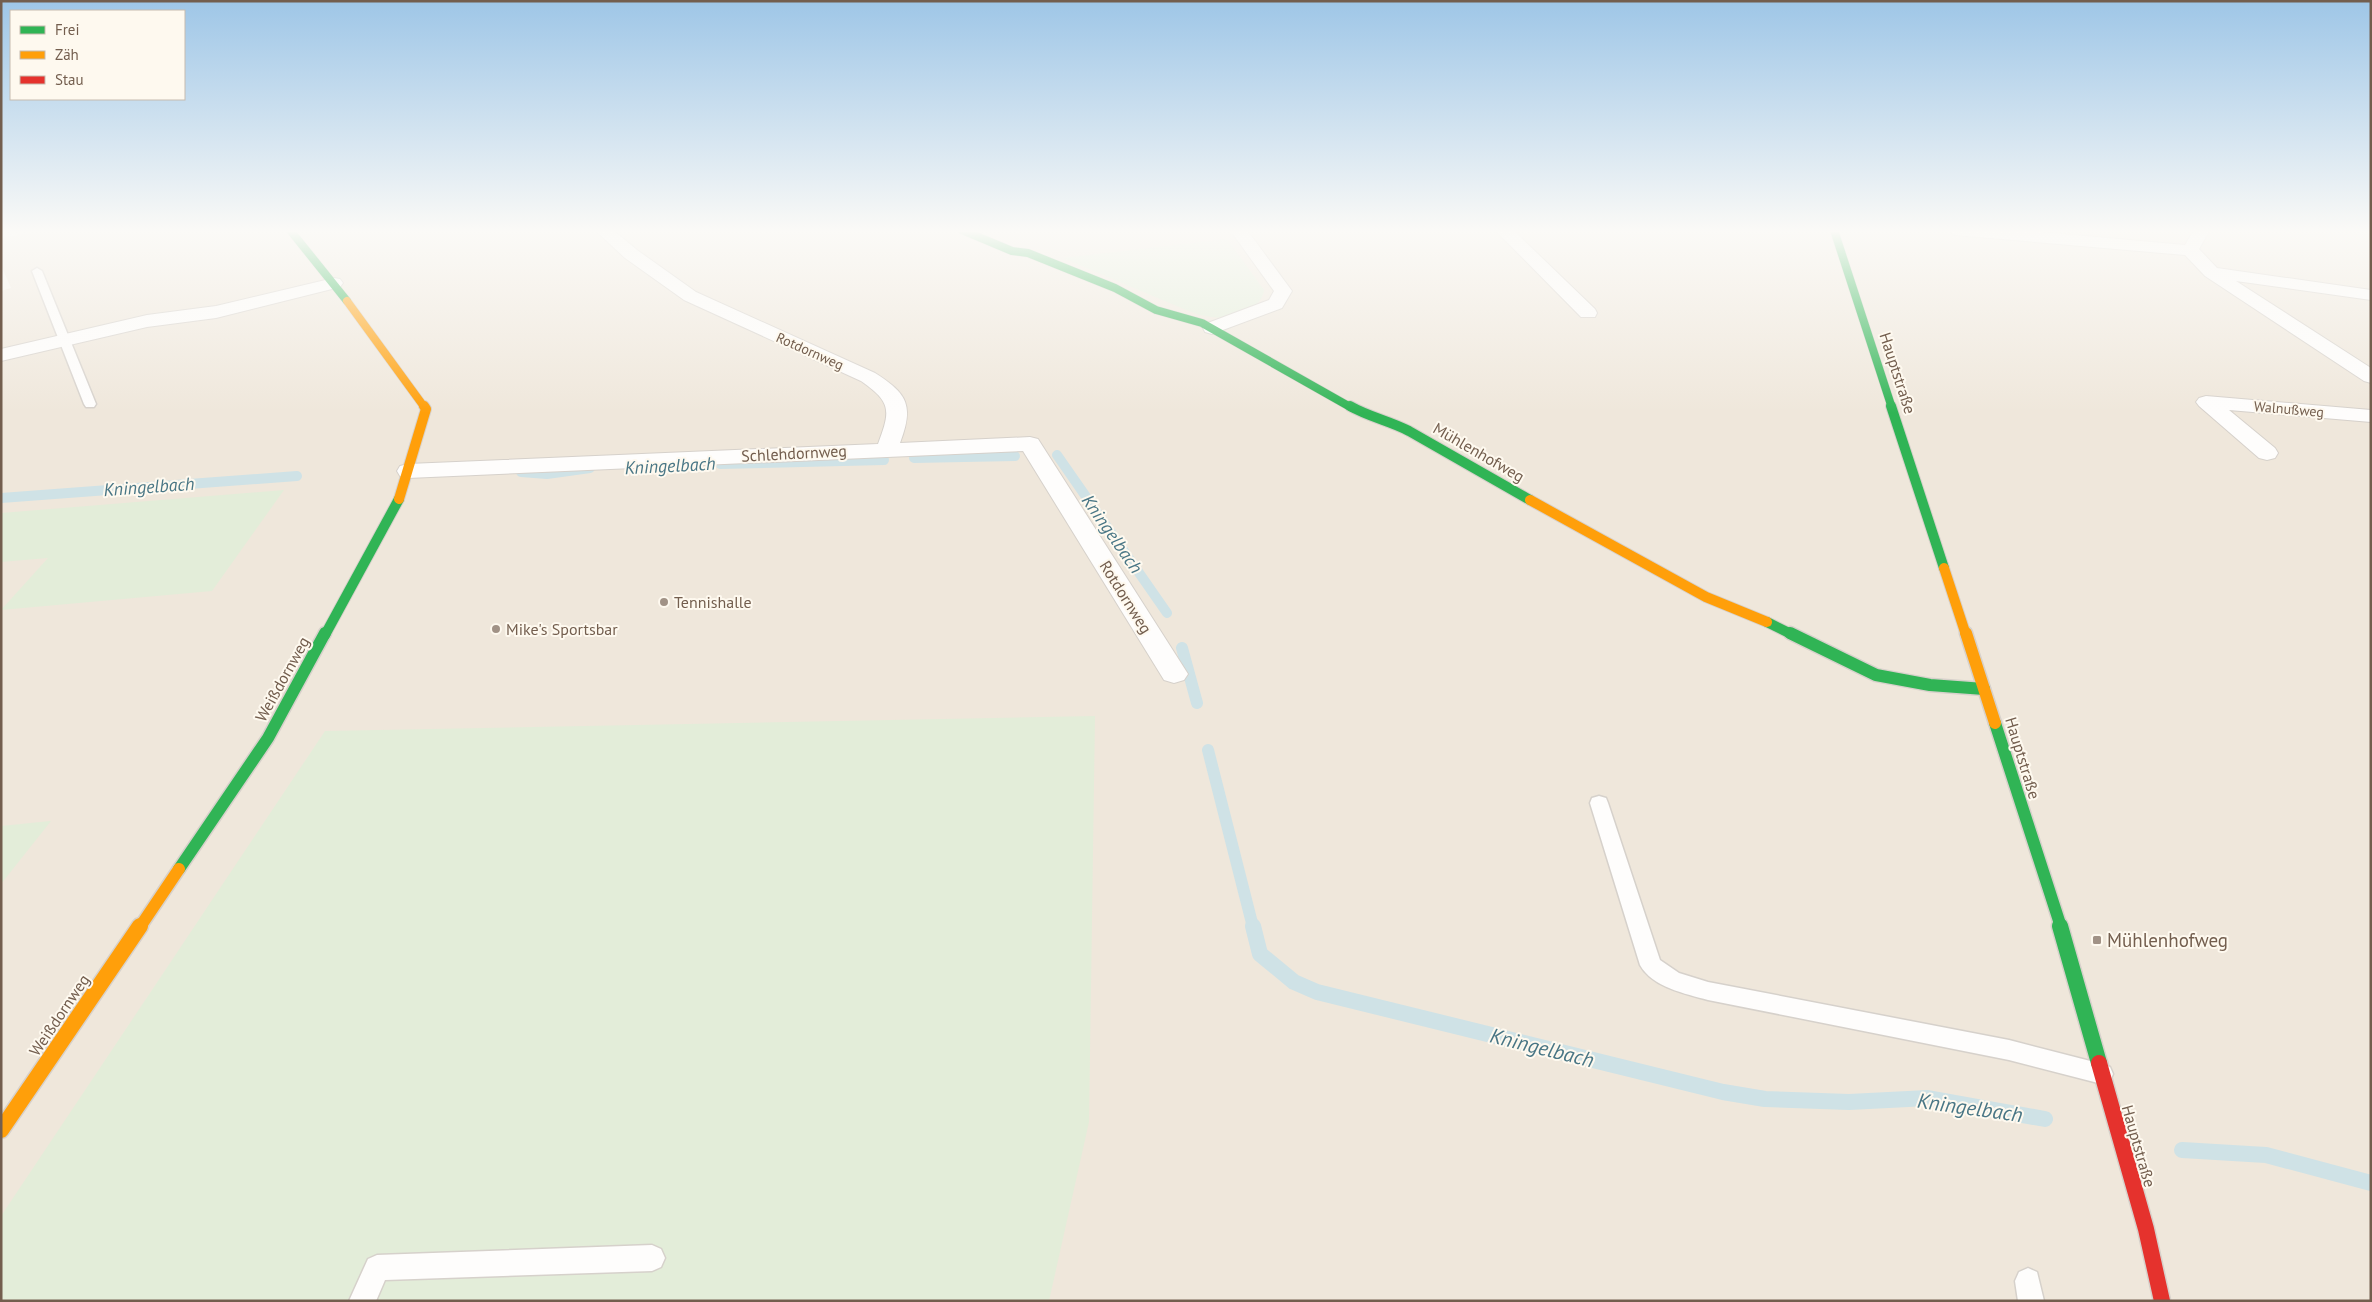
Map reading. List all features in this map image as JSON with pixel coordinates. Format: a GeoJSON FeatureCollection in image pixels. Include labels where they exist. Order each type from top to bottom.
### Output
{"type":"FeatureCollection","features":[{"type":"Feature","properties":{"kind":"street"},"geometry":{"type":"LineString","coordinates":[[1,355],[147,321],[216,312],[302,291]]}},
{"type":"Feature","properties":{"kind":"street","name":"Weißdornweg"},"geometry":{"type":"LineString","coordinates":[[1,1130],[268,738],[402,494],[426,409],[340,291]]}},
{"type":"Feature","properties":{"kind":"street","name":"Rotdornweg"},"geometry":{"type":"LineString","coordinates":[[683,291],[690,296],[868,377],[888,389],[897,402],[898,418],[887,449]]}},
{"type":"Feature","properties":{"kind":"street","name":"Mühlenhofweg"},"geometry":{"type":"LineString","coordinates":[[1118,291],[1125,297],[1182,320],[1202,323],[1212,328],[1368,416],[1395,424],[1409,431],[1612,547],[1706,597],[1757,617],[1876,675],[1911,682],[1984,689]]}},
{"type":"Feature","properties":{"kind":"street"},"geometry":{"type":"LineString","coordinates":[[1212,328],[1276,304],[1283,291]]}},
{"type":"Feature","properties":{"kind":"street"},"geometry":{"type":"LineString","coordinates":[[1565,291],[1588,313]]}},
{"type":"Feature","properties":{"kind":"street","name":"Hauptstraße"},"geometry":{"type":"LineString","coordinates":[[1854,291],[2055,907],[2146,1229],[2162,1301]]}},
{"type":"Feature","properties":{"kind":"street"},"geometry":{"type":"LineString","coordinates":[[2239,291],[2371,377]]}},
{"type":"Feature","properties":{"kind":"street"},"geometry":{"type":"LineString","coordinates":[[2341,291],[2371,295]]}},
{"type":"Feature","properties":{"kind":"street","name":"Walnußweg"},"geometry":{"type":"LineString","coordinates":[[2268,453],[2199,396],[2371,416]]}},
{"type":"Feature","properties":{"kind":"street","name":"Rotdornweg"},"geometry":{"type":"LineString","coordinates":[[1030,444],[1174,674]]}},
{"type":"Feature","properties":{"kind":"street","name":"Schlehdornweg"},"geometry":{"type":"LineString","coordinates":[[408,471],[1030,444]]}},
{"type":"Feature","properties":{"kind":"lane"},"geometry":{"type":"LineString","coordinates":[[45,291],[90,404]]}},
{"type":"Feature","properties":{"kind":"lane"},"geometry":{"type":"LineString","coordinates":[[1599,803],[1651,965],[1664,976],[1677,983],[1708,991],[2009,1050],[2102,1074]]}},
{"type":"Feature","properties":{"kind":"lane"},"geometry":{"type":"LineString","coordinates":[[362,1301],[377,1268],[652,1258]]}},
{"type":"Feature","properties":{"kind":"shaded area"},"geometry":{"type":"Polygon","coordinates":[[[1,291],[2371,291],[2371,1301],[1,1301],[1,291]]]}},
{"type":"Feature","properties":{"kind":"green space"},"geometry":{"type":"Polygon","coordinates":[[[1140,291],[1264,291],[1256,304],[1241,314],[1213,317],[1202,316],[1140,291]]]}},
{"type":"Feature","properties":{"kind":"green space"},"geometry":{"type":"Polygon","coordinates":[[[284,490],[212,591],[1,610],[48,558],[1,562],[1,513],[284,490]]]}},
{"type":"Feature","properties":{"kind":"green space"},"geometry":{"type":"Polygon","coordinates":[[[1095,716],[1089,1122],[1049,1301],[1,1301],[1,1216],[325,731],[1095,716]]]}},
{"type":"Feature","properties":{"kind":"green space"},"geometry":{"type":"Polygon","coordinates":[[[51,821],[1,884],[1,826],[51,821]]]}},
{"type":"Feature","properties":{"kind":"waterway","name":"Kningelbach"},"geometry":{"type":"LineString","coordinates":[[1057,455],[1167,613]]}},
{"type":"Feature","properties":{"kind":"waterway","name":"Kningelbach"},"geometry":{"type":"LineString","coordinates":[[914,458],[1015,456]]}},
{"type":"Feature","properties":{"kind":"waterway","name":"Kningelbach"},"geometry":{"type":"LineString","coordinates":[[720,464],[884,460]]}},
{"type":"Feature","properties":{"kind":"waterway","name":"Kningelbach"},"geometry":{"type":"LineString","coordinates":[[521,472],[547,474],[590,468]]}},
{"type":"Feature","properties":{"kind":"waterway","name":"Kningelbach"},"geometry":{"type":"LineString","coordinates":[[1,498],[297,476]]}},
{"type":"Feature","properties":{"kind":"waterway","name":"Kningelbach"},"geometry":{"type":"LineString","coordinates":[[1182,648],[1197,703]]}},
{"type":"Feature","properties":{"kind":"waterway","name":"Kningelbach"},"geometry":{"type":"LineString","coordinates":[[1208,750],[1253,927]]}},
{"type":"Feature","properties":{"kind":"waterway","name":"Kningelbach"},"geometry":{"type":"LineString","coordinates":[[1253,926],[1260,954],[1294,982],[1317,992],[1723,1092],[1765,1099],[1849,1102],[1928,1098],[2045,1119]]}},
{"type":"Feature","properties":{"kind":"waterway","name":"Kningelbach"},"geometry":{"type":"LineString","coordinates":[[2182,1150],[2266,1155],[2371,1183]]}},
{"type":"Feature","properties":{"kind":"traffic: fast"},"geometry":{"type":"LineString","coordinates":[[339,291],[347,301]]}},
{"type":"Feature","properties":{"kind":"traffic: fast"},"geometry":{"type":"LineString","coordinates":[[1119,291],[1156,310],[1202,323],[1367,416],[1395,424],[1409,431],[1530,500]]}},
{"type":"Feature","properties":{"kind":"traffic: fast"},"geometry":{"type":"LineString","coordinates":[[1854,291],[1944,568]]}},
{"type":"Feature","properties":{"kind":"traffic: fast"},"geometry":{"type":"LineString","coordinates":[[179,869],[268,738],[399,499]]}},
{"type":"Feature","properties":{"kind":"traffic: fast"},"geometry":{"type":"LineString","coordinates":[[1767,622],[1876,675],[1930,685],[1984,689]]}},
{"type":"Feature","properties":{"kind":"traffic: fast"},"geometry":{"type":"LineString","coordinates":[[1995,723],[2055,907],[2099,1063]]}},
{"type":"Feature","properties":{"kind":"traffic: slow"},"geometry":{"type":"LineString","coordinates":[[347,301],[426,409],[399,499]]}},
{"type":"Feature","properties":{"kind":"traffic: slow"},"geometry":{"type":"LineString","coordinates":[[1530,500],[1706,597],[1767,622]]}},
{"type":"Feature","properties":{"kind":"traffic: slow"},"geometry":{"type":"LineString","coordinates":[[1944,568],[1995,723]]}},
{"type":"Feature","properties":{"kind":"traffic: slow"},"geometry":{"type":"LineString","coordinates":[[1,1130],[179,869]]}},
{"type":"Feature","properties":{"kind":"traffic: jam"},"geometry":{"type":"LineString","coordinates":[[2099,1063],[2146,1229],[2162,1301]]}},
{"type":"Feature","properties":{"kind":"place","name":"Tennishalle"},"geometry":{"type":"Point","coordinates":[664,602]}},
{"type":"Feature","properties":{"kind":"place","name":"Mike's Sportsbar"},"geometry":{"type":"Point","coordinates":[496,629]}},
{"type":"Feature","properties":{"kind":"place","name":"Mühlenhofweg"},"geometry":{"type":"Point","coordinates":[2097,940]}}]}
